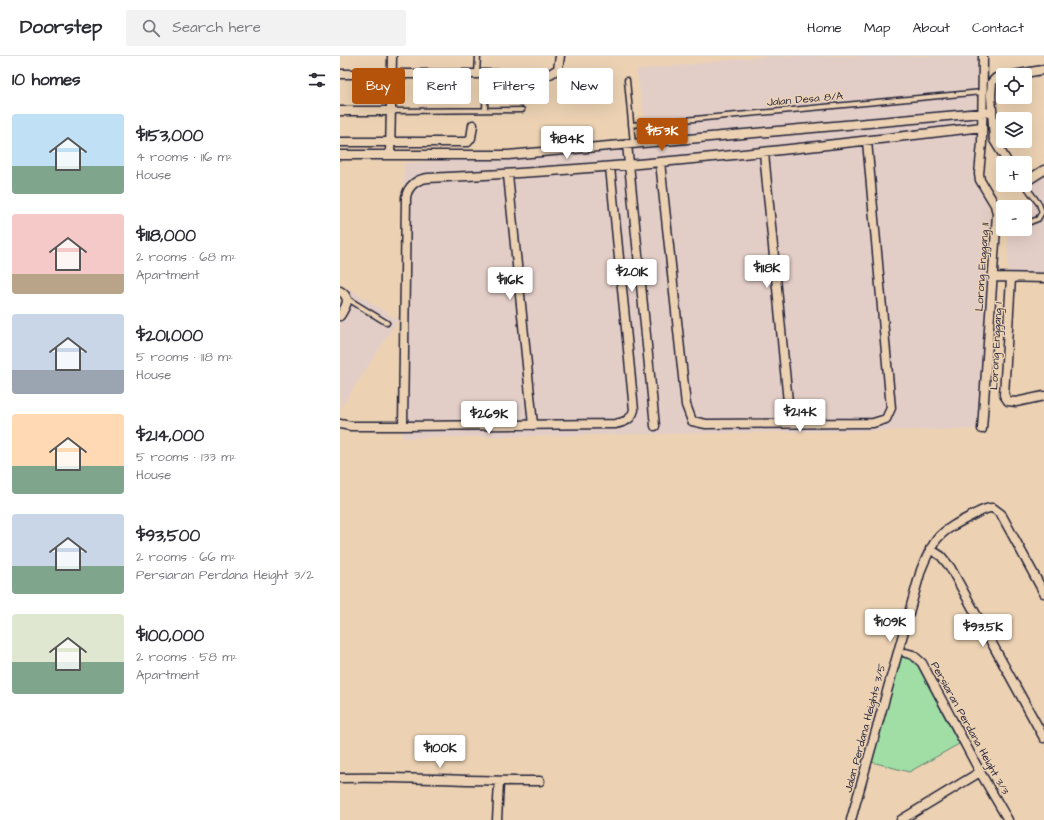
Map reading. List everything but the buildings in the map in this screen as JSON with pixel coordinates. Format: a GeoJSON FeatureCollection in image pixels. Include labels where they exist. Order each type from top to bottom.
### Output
{"type":"FeatureCollection","features":[{"type":"Feature","properties":{"kind":"street"},"geometry":{"type":"LineString","coordinates":[[392,56],[392,68]]}},
{"type":"Feature","properties":{"kind":"street"},"geometry":{"type":"LineString","coordinates":[[549,73],[553,73],[558,69],[560,56]]}},
{"type":"Feature","properties":{"kind":"street","name":"Lorong Enggang 11"},"geometry":{"type":"LineString","coordinates":[[982,429],[997,214],[995,205],[979,177],[982,127],[983,56]]}},
{"type":"Feature","properties":{"kind":"street"},"geometry":{"type":"LineString","coordinates":[[1032,72],[1042,70]]}},
{"type":"Feature","properties":{"kind":"street"},"geometry":{"type":"LineString","coordinates":[[340,74],[352,74]]}},
{"type":"Feature","properties":{"kind":"street"},"geometry":{"type":"LineString","coordinates":[[405,74],[477,74]]}},
{"type":"Feature","properties":{"kind":"street"},"geometry":{"type":"LineString","coordinates":[[996,78],[992,82],[994,140],[1004,156]]}},
{"type":"Feature","properties":{"kind":"street"},"geometry":{"type":"LineString","coordinates":[[390,155],[392,104]]}},
{"type":"Feature","properties":{"kind":"street"},"geometry":{"type":"LineString","coordinates":[[340,111],[392,111]]}},
{"type":"Feature","properties":{"kind":"street"},"geometry":{"type":"LineString","coordinates":[[340,156],[508,155],[992,112]]}},
{"type":"Feature","properties":{"kind":"street"},"geometry":{"type":"LineString","coordinates":[[340,142],[468,142],[471,138],[473,124]]}},
{"type":"Feature","properties":{"kind":"street"},"geometry":{"type":"LineString","coordinates":[[403,426],[408,191],[422,179],[508,175],[629,166],[982,127]]}},
{"type":"Feature","properties":{"kind":"street"},"geometry":{"type":"LineString","coordinates":[[660,162],[688,414],[692,421],[706,424],[873,423],[886,419],[891,408],[866,141]]}},
{"type":"Feature","properties":{"kind":"street"},"geometry":{"type":"LineString","coordinates":[[630,144],[629,166],[656,426]]}},
{"type":"Feature","properties":{"kind":"street"},"geometry":{"type":"LineString","coordinates":[[764,152],[790,423]]}},
{"type":"Feature","properties":{"kind":"street"},"geometry":{"type":"LineString","coordinates":[[340,424],[351,426],[533,425],[615,424],[628,421],[634,410],[610,167]]}},
{"type":"Feature","properties":{"kind":"street"},"geometry":{"type":"LineString","coordinates":[[1032,179],[1044,170]]}},
{"type":"Feature","properties":{"kind":"street"},"geometry":{"type":"LineString","coordinates":[[508,175],[533,425]]}},
{"type":"Feature","properties":{"kind":"street"},"geometry":{"type":"LineString","coordinates":[[992,277],[1044,278]]}},
{"type":"Feature","properties":{"kind":"street","name":"Lorong Enggang 1"},"geometry":{"type":"LineString","coordinates":[[1011,278],[1004,395],[1008,401],[1016,402],[1044,396]]}},
{"type":"Feature","properties":{"kind":"street"},"geometry":{"type":"LineString","coordinates":[[340,291],[345,294],[348,299],[347,305],[340,316]]}},
{"type":"Feature","properties":{"kind":"street","name":"Jalan Perdana Heights 3/5"},"geometry":{"type":"LineString","coordinates":[[851,820],[921,570],[930,549],[942,532],[986,509],[993,508],[1001,514],[1044,593]]}},
{"type":"Feature","properties":{"kind":"street"},"geometry":{"type":"LineString","coordinates":[[930,549],[940,556],[950,567],[1044,738]]}},
{"type":"Feature","properties":{"kind":"street","name":"Persiaran Perdana Height 3/3"},"geometry":{"type":"LineString","coordinates":[[906,653],[913,655],[922,663],[980,772],[1008,820]]}},
{"type":"Feature","properties":{"kind":"street"},"geometry":{"type":"LineString","coordinates":[[901,820],[980,772]]}},
{"type":"Feature","properties":{"kind":"street"},"geometry":{"type":"LineString","coordinates":[[340,778],[426,778],[499,782],[540,780]]}},
{"type":"Feature","properties":{"kind":"street"},"geometry":{"type":"LineString","coordinates":[[497,820],[499,782]]}},
{"type":"Feature","properties":{"kind":"lane"},"geometry":{"type":"LineString","coordinates":[[477,74],[478,56]]}},
{"type":"Feature","properties":{"kind":"lane"},"geometry":{"type":"LineString","coordinates":[[627,80],[631,125],[630,144]]}},
{"type":"Feature","properties":{"kind":"lane","name":"Jalan Desa 8/A"},"geometry":{"type":"LineString","coordinates":[[631,125],[982,92]]}},
{"type":"Feature","properties":{"kind":"lane"},"geometry":{"type":"LineString","coordinates":[[485,104],[485,110]]}},
{"type":"Feature","properties":{"kind":"lane"},"geometry":{"type":"LineString","coordinates":[[392,111],[522,110]]}},
{"type":"Feature","properties":{"kind":"lane"},"geometry":{"type":"LineString","coordinates":[[1031,192],[1039,204],[1042,212],[1038,219],[1032,221]]}},
{"type":"Feature","properties":{"kind":"lane"},"geometry":{"type":"LineString","coordinates":[[348,299],[387,324]]}},
{"type":"Feature","properties":{"kind":"shaded area"},"geometry":{"type":"Polygon","coordinates":[[[768,56],[978,56],[976,102],[978,145],[974,177],[986,198],[991,219],[983,429],[402,438],[404,163],[650,145],[636,70],[768,56]]]}},
{"type":"Feature","properties":{"kind":"shaded area"},"geometry":{"type":"Polygon","coordinates":[[[1044,175],[1044,272],[1008,272],[1008,236],[1032,236],[1032,200],[1027,200],[1030,198],[1026,192],[1032,192],[1032,182],[1044,175]]]}},
{"type":"Feature","properties":{"kind":"shaded area"},"geometry":{"type":"Polygon","coordinates":[[[350,289],[398,320],[340,409],[340,304],[350,289]]]}},
{"type":"Feature","properties":{"kind":"green space"},"geometry":{"type":"Polygon","coordinates":[[[901,655],[909,657],[917,665],[959,744],[909,772],[872,762],[901,655]]]}}]}
